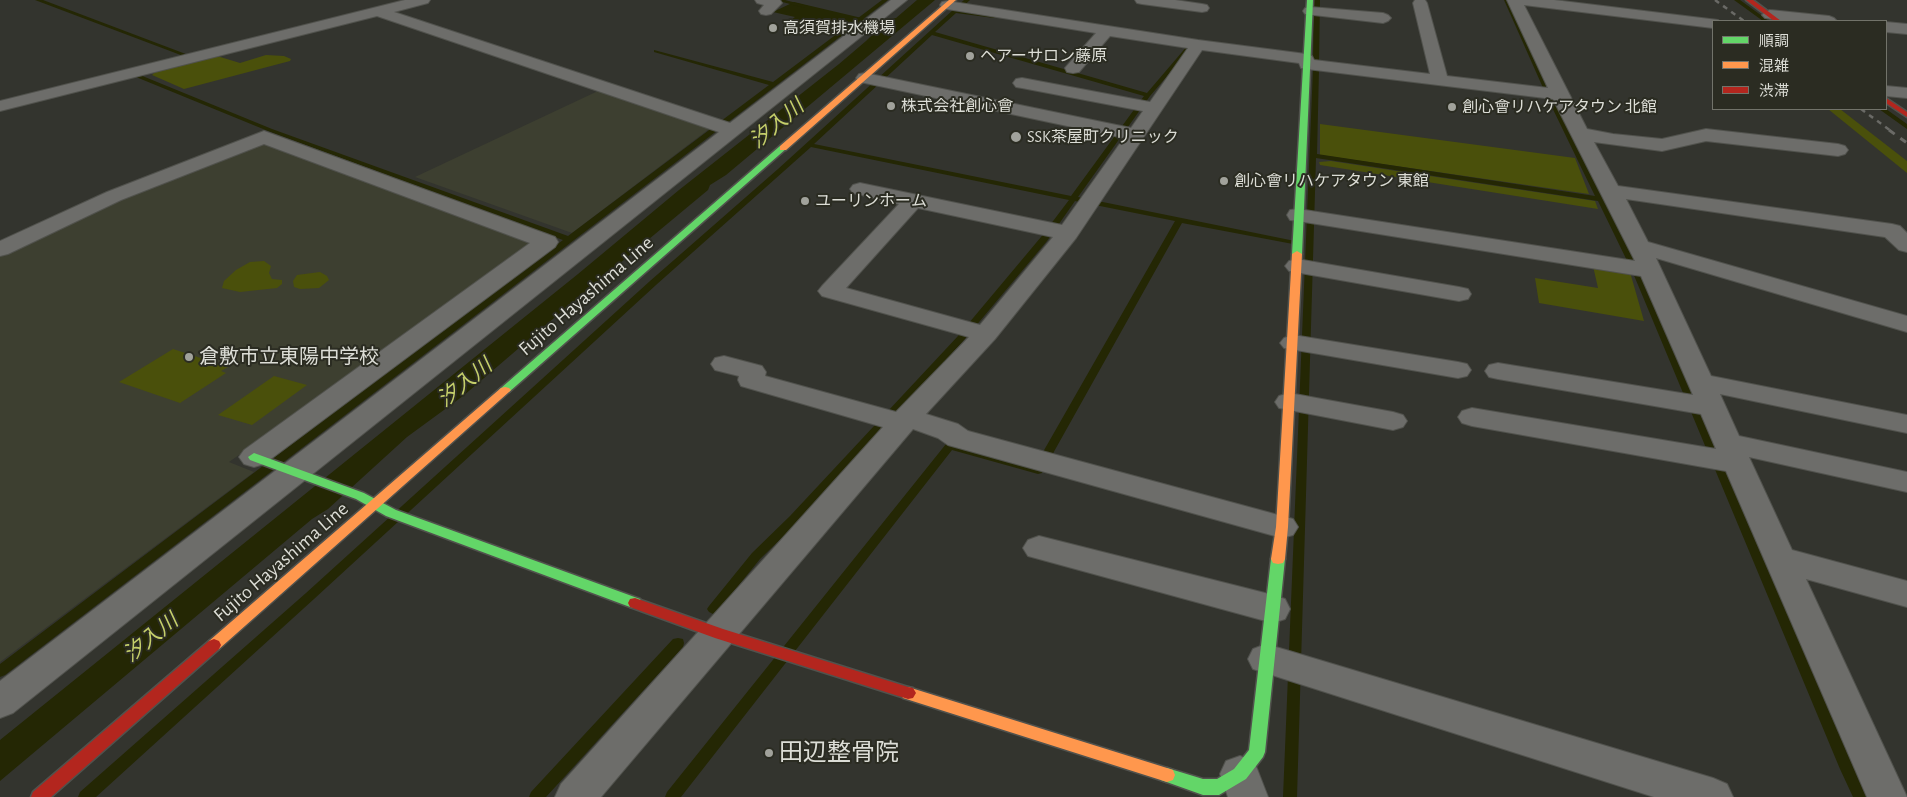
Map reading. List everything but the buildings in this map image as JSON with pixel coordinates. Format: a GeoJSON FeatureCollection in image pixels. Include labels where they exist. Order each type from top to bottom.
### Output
{"type":"FeatureCollection","features":[{"type":"Feature","properties":{"kind":"street"},"geometry":{"type":"LineString","coordinates":[[0,106],[423,0]]}},
{"type":"Feature","properties":{"kind":"street"},"geometry":{"type":"LineString","coordinates":[[0,702],[723,127],[900,0]]}},
{"type":"Feature","properties":{"kind":"street"},"geometry":{"type":"LineString","coordinates":[[575,797],[720,634],[895,419],[975,330],[1056,231],[1090,202],[1127,133],[1190,43],[1205,5],[1142,0]]}},
{"type":"Feature","properties":{"kind":"street"},"geometry":{"type":"LineString","coordinates":[[1515,0],[1712,23]]}},
{"type":"Feature","properties":{"kind":"street"},"geometry":{"type":"LineString","coordinates":[[1515,0],[1560,95],[1610,191],[1639,256],[1697,399],[1724,456],[1780,559],[1887,797]]}},
{"type":"Feature","properties":{"kind":"street"},"geometry":{"type":"LineString","coordinates":[[1749,0],[1774,18],[1811,20]]}},
{"type":"Feature","properties":{"kind":"street"},"geometry":{"type":"LineString","coordinates":[[1420,3],[1440,78]]}},
{"type":"Feature","properties":{"kind":"street"},"geometry":{"type":"LineString","coordinates":[[955,5],[1105,32],[1560,95]]}},
{"type":"Feature","properties":{"kind":"street","name":"Fujito Hayashima Line"},"geometry":{"type":"LineString","coordinates":[[39,797],[375,505],[873,80],[955,5]]}},
{"type":"Feature","properties":{"kind":"street"},"geometry":{"type":"LineString","coordinates":[[1037,19],[1050,6]]}},
{"type":"Feature","properties":{"kind":"street"},"geometry":{"type":"LineString","coordinates":[[258,459],[360,496],[391,513],[720,634],[1202,787],[1244,786],[1283,664],[1273,609],[1282,527],[1300,404],[1306,217],[1306,61],[1314,8],[1383,18]]}},
{"type":"Feature","properties":{"kind":"street"},"geometry":{"type":"LineString","coordinates":[[377,11],[723,127]]}},
{"type":"Feature","properties":{"kind":"street"},"geometry":{"type":"LineString","coordinates":[[1887,27],[1907,29]]}},
{"type":"Feature","properties":{"kind":"street"},"geometry":{"type":"LineString","coordinates":[[1073,68],[1105,32]]}},
{"type":"Feature","properties":{"kind":"street"},"geometry":{"type":"LineString","coordinates":[[873,80],[1127,133]]}},
{"type":"Feature","properties":{"kind":"street"},"geometry":{"type":"LineString","coordinates":[[1022,83],[1146,107]]}},
{"type":"Feature","properties":{"kind":"street"},"geometry":{"type":"LineString","coordinates":[[1887,91],[1907,93]]}},
{"type":"Feature","properties":{"kind":"street"},"geometry":{"type":"LineString","coordinates":[[1887,101],[1907,115]]}},
{"type":"Feature","properties":{"kind":"street"},"geometry":{"type":"LineString","coordinates":[[1579,133],[1613,140],[1662,145],[1706,136],[1838,150]]}},
{"type":"Feature","properties":{"kind":"street"},"geometry":{"type":"LineString","coordinates":[[0,249],[114,196],[264,137],[547,242],[258,459]]}},
{"type":"Feature","properties":{"kind":"street"},"geometry":{"type":"LineString","coordinates":[[860,189],[1056,231]]}},
{"type":"Feature","properties":{"kind":"street"},"geometry":{"type":"LineString","coordinates":[[1610,191],[1892,231],[1907,245]]}},
{"type":"Feature","properties":{"kind":"street"},"geometry":{"type":"LineString","coordinates":[[913,200],[830,291],[975,330]]}},
{"type":"Feature","properties":{"kind":"street"},"geometry":{"type":"LineString","coordinates":[[1306,217],[1639,256],[1907,324]]}},
{"type":"Feature","properties":{"kind":"street"},"geometry":{"type":"LineString","coordinates":[[1305,267],[1459,294]]}},
{"type":"Feature","properties":{"kind":"street"},"geometry":{"type":"LineString","coordinates":[[1302,344],[1458,370]]}},
{"type":"Feature","properties":{"kind":"street"},"geometry":{"type":"LineString","coordinates":[[724,364],[753,372],[751,380],[895,419],[948,431],[958,438],[1282,527]]}},
{"type":"Feature","properties":{"kind":"street"},"geometry":{"type":"LineString","coordinates":[[1498,372],[1697,399],[1907,424]]}},
{"type":"Feature","properties":{"kind":"street"},"geometry":{"type":"LineString","coordinates":[[1300,404],[1393,421]]}},
{"type":"Feature","properties":{"kind":"street"},"geometry":{"type":"LineString","coordinates":[[1472,417],[1907,482]]}},
{"type":"Feature","properties":{"kind":"street"},"geometry":{"type":"LineString","coordinates":[[1039,548],[1273,609]]}},
{"type":"Feature","properties":{"kind":"street"},"geometry":{"type":"LineString","coordinates":[[1780,559],[1907,594]]}},
{"type":"Feature","properties":{"kind":"street"},"geometry":{"type":"LineString","coordinates":[[1283,664],[1713,797]]}},
{"type":"Feature","properties":{"kind":"shaded area"},"geometry":{"type":"Polygon","coordinates":[[[598,91],[709,129],[572,233],[415,177],[598,91]]]}},
{"type":"Feature","properties":{"kind":"shaded area","name":"倉敷市立東陽中学校"},"geometry":{"type":"Polygon","coordinates":[[[262,142],[529,240],[534,247],[229,462],[254,472],[0,662],[0,252],[115,198],[262,142]]]}},
{"type":"Feature","properties":{"kind":"green space"},"geometry":{"type":"Polygon","coordinates":[[[266,55],[284,56],[291,59],[290,61],[184,89],[152,75],[155,72],[217,56],[240,63],[266,55]]]}},
{"type":"Feature","properties":{"kind":"green space"},"geometry":{"type":"Polygon","coordinates":[[[1829,110],[1841,110],[1907,161],[1907,173],[1829,110]]]}},
{"type":"Feature","properties":{"kind":"green space"},"geometry":{"type":"Polygon","coordinates":[[[1320,124],[1575,158],[1589,194],[1320,155],[1320,124]]]}},
{"type":"Feature","properties":{"kind":"green space"},"geometry":{"type":"Polygon","coordinates":[[[1331,161],[1595,201],[1598,209],[1320,165],[1319,162],[1331,161]]]}},
{"type":"Feature","properties":{"kind":"green space"},"geometry":{"type":"Polygon","coordinates":[[[264,261],[271,266],[269,273],[272,279],[282,280],[282,284],[277,288],[240,292],[222,288],[224,281],[236,270],[250,262],[264,261]]]}},
{"type":"Feature","properties":{"kind":"green space"},"geometry":{"type":"Polygon","coordinates":[[[1593,266],[1630,272],[1644,321],[1539,303],[1535,278],[1598,288],[1593,266]]]}},
{"type":"Feature","properties":{"kind":"green space"},"geometry":{"type":"Polygon","coordinates":[[[320,272],[327,276],[329,280],[319,288],[300,289],[294,287],[293,281],[297,275],[320,272]]]}},
{"type":"Feature","properties":{"kind":"green space"},"geometry":{"type":"Polygon","coordinates":[[[173,349],[228,367],[221,371],[226,373],[180,403],[119,382],[173,349]]]}},
{"type":"Feature","properties":{"kind":"green space"},"geometry":{"type":"Polygon","coordinates":[[[274,376],[307,385],[252,425],[218,415],[274,376]]]}},
{"type":"Feature","properties":{"kind":"water","name":"汐入川"},"geometry":{"type":"Polygon","coordinates":[[[917,0],[935,0],[726,175],[710,185],[708,190],[463,396],[407,437],[328,509],[312,519],[0,781],[0,740],[578,274],[679,190],[839,64],[879,28],[880,23],[887,18],[896,18],[917,0]]]}},
{"type":"Feature","properties":{"kind":"water"},"geometry":{"type":"Polygon","coordinates":[[[794,2],[866,19],[840,37],[833,36],[834,34],[817,22],[806,20],[801,23],[791,20],[795,17],[773,12],[794,2]]]}},
{"type":"Feature","properties":{"kind":"waterway"},"geometry":{"type":"LineString","coordinates":[[38,0],[188,56]]}},
{"type":"Feature","properties":{"kind":"waterway"},"geometry":{"type":"LineString","coordinates":[[778,0],[805,6]]}},
{"type":"Feature","properties":{"kind":"waterway"},"geometry":{"type":"LineString","coordinates":[[0,671],[885,0]]}},
{"type":"Feature","properties":{"kind":"waterway"},"geometry":{"type":"LineString","coordinates":[[955,11],[967,0]]}},
{"type":"Feature","properties":{"kind":"waterway"},"geometry":{"type":"LineString","coordinates":[[1316,62],[1317,0]]}},
{"type":"Feature","properties":{"kind":"waterway"},"geometry":{"type":"LineString","coordinates":[[1507,0],[1547,90]]}},
{"type":"Feature","properties":{"kind":"waterway"},"geometry":{"type":"LineString","coordinates":[[1737,0],[1765,20]]}},
{"type":"Feature","properties":{"kind":"waterway"},"geometry":{"type":"LineString","coordinates":[[931,33],[955,11]]}},
{"type":"Feature","properties":{"kind":"waterway"},"geometry":{"type":"LineString","coordinates":[[955,11],[994,16]]}},
{"type":"Feature","properties":{"kind":"waterway"},"geometry":{"type":"LineString","coordinates":[[809,145],[931,33]]}},
{"type":"Feature","properties":{"kind":"waterway"},"geometry":{"type":"LineString","coordinates":[[931,33],[1148,95]]}},
{"type":"Feature","properties":{"kind":"waterway"},"geometry":{"type":"LineString","coordinates":[[1148,95],[1190,46]]}},
{"type":"Feature","properties":{"kind":"waterway"},"geometry":{"type":"LineString","coordinates":[[656,51],[773,84]]}},
{"type":"Feature","properties":{"kind":"waterway"},"geometry":{"type":"LineString","coordinates":[[1290,797],[1316,69]]}},
{"type":"Feature","properties":{"kind":"waterway"},"geometry":{"type":"LineString","coordinates":[[138,76],[270,130],[569,239]]}},
{"type":"Feature","properties":{"kind":"waterway"},"geometry":{"type":"LineString","coordinates":[[1073,198],[1148,95]]}},
{"type":"Feature","properties":{"kind":"waterway"},"geometry":{"type":"LineString","coordinates":[[1551,99],[1637,273],[1847,769],[1861,797]]}},
{"type":"Feature","properties":{"kind":"waterway"},"geometry":{"type":"LineString","coordinates":[[1883,110],[1907,127]]}},
{"type":"Feature","properties":{"kind":"waterway"},"geometry":{"type":"LineString","coordinates":[[85,797],[310,596],[653,283],[809,145]]}},
{"type":"Feature","properties":{"kind":"waterway"},"geometry":{"type":"LineString","coordinates":[[809,145],[1073,198]]}},
{"type":"Feature","properties":{"kind":"waterway"},"geometry":{"type":"LineString","coordinates":[[1314,156],[1599,199]]}},
{"type":"Feature","properties":{"kind":"waterway"},"geometry":{"type":"LineString","coordinates":[[713,609],[756,556],[794,519],[961,338],[1044,239],[1073,198]]}},
{"type":"Feature","properties":{"kind":"waterway"},"geometry":{"type":"LineString","coordinates":[[1073,198],[1290,242]]}},
{"type":"Feature","properties":{"kind":"waterway"},"geometry":{"type":"LineString","coordinates":[[672,797],[950,446],[1038,470],[1180,220]]}},
{"type":"Feature","properties":{"kind":"waterway"},"geometry":{"type":"LineString","coordinates":[[536,797],[678,643]]}},
{"type":"Feature","properties":{"kind":"railway"},"geometry":{"type":"LineString","coordinates":[[1715,0],[1743,20]]}},
{"type":"Feature","properties":{"kind":"railway"},"geometry":{"type":"LineString","coordinates":[[1862,110],[1891,131]]}},
{"type":"Feature","properties":{"kind":"railway"},"geometry":{"type":"LineString","coordinates":[[1889,130],[1907,143]]}},
{"type":"Feature","properties":{"kind":"traffic: fast"},"geometry":{"type":"LineString","coordinates":[[1297,254],[1310,0]]}},
{"type":"Feature","properties":{"kind":"traffic: fast"},"geometry":{"type":"LineString","coordinates":[[505,390],[783,148]]}},
{"type":"Feature","properties":{"kind":"traffic: fast"},"geometry":{"type":"LineString","coordinates":[[254,457],[360,496],[391,513],[635,603]]}},
{"type":"Feature","properties":{"kind":"traffic: fast"},"geometry":{"type":"LineString","coordinates":[[1167,775],[1203,787],[1219,787],[1240,774],[1257,752],[1278,559]]}},
{"type":"Feature","properties":{"kind":"traffic: slow"},"geometry":{"type":"LineString","coordinates":[[783,148],[953,0]]}},
{"type":"Feature","properties":{"kind":"traffic: slow"},"geometry":{"type":"LineString","coordinates":[[1278,559],[1282,527],[1297,254]]}},
{"type":"Feature","properties":{"kind":"traffic: slow"},"geometry":{"type":"LineString","coordinates":[[214,645],[505,390]]}},
{"type":"Feature","properties":{"kind":"traffic: slow"},"geometry":{"type":"LineString","coordinates":[[908,693],[1167,775]]}},
{"type":"Feature","properties":{"kind":"traffic: jam"},"geometry":{"type":"LineString","coordinates":[[1749,0],[1777,20]]}},
{"type":"Feature","properties":{"kind":"traffic: jam"},"geometry":{"type":"LineString","coordinates":[[1887,101],[1907,115]]}},
{"type":"Feature","properties":{"kind":"traffic: jam"},"geometry":{"type":"LineString","coordinates":[[635,603],[720,634],[908,693]]}},
{"type":"Feature","properties":{"kind":"traffic: jam"},"geometry":{"type":"LineString","coordinates":[[39,797],[214,645]]}},
{"type":"Feature","properties":{"kind":"place","name":"高須賀排水機場"},"geometry":{"type":"Point","coordinates":[773,28]}},
{"type":"Feature","properties":{"kind":"place","name":"ヘアーサロン藤原"},"geometry":{"type":"Point","coordinates":[970,56]}},
{"type":"Feature","properties":{"kind":"place","name":"株式会社創心會"},"geometry":{"type":"Point","coordinates":[891,106]}},
{"type":"Feature","properties":{"kind":"place","name":"創心會リハケアタウン 北館"},"geometry":{"type":"Point","coordinates":[1452,107]}},
{"type":"Feature","properties":{"kind":"place","name":"SSK茶屋町クリニック"},"geometry":{"type":"Point","coordinates":[1016,137]}},
{"type":"Feature","properties":{"kind":"place","name":"創心會リハケアタウン 東館"},"geometry":{"type":"Point","coordinates":[1224,181]}},
{"type":"Feature","properties":{"kind":"place","name":"ユーリンホーム"},"geometry":{"type":"Point","coordinates":[805,201]}},
{"type":"Feature","properties":{"kind":"place","name":"倉敷市立東陽中学校"},"geometry":{"type":"Point","coordinates":[189,357]}},
{"type":"Feature","properties":{"kind":"place","name":"田辺整骨院"},"geometry":{"type":"Point","coordinates":[769,753]}}]}
